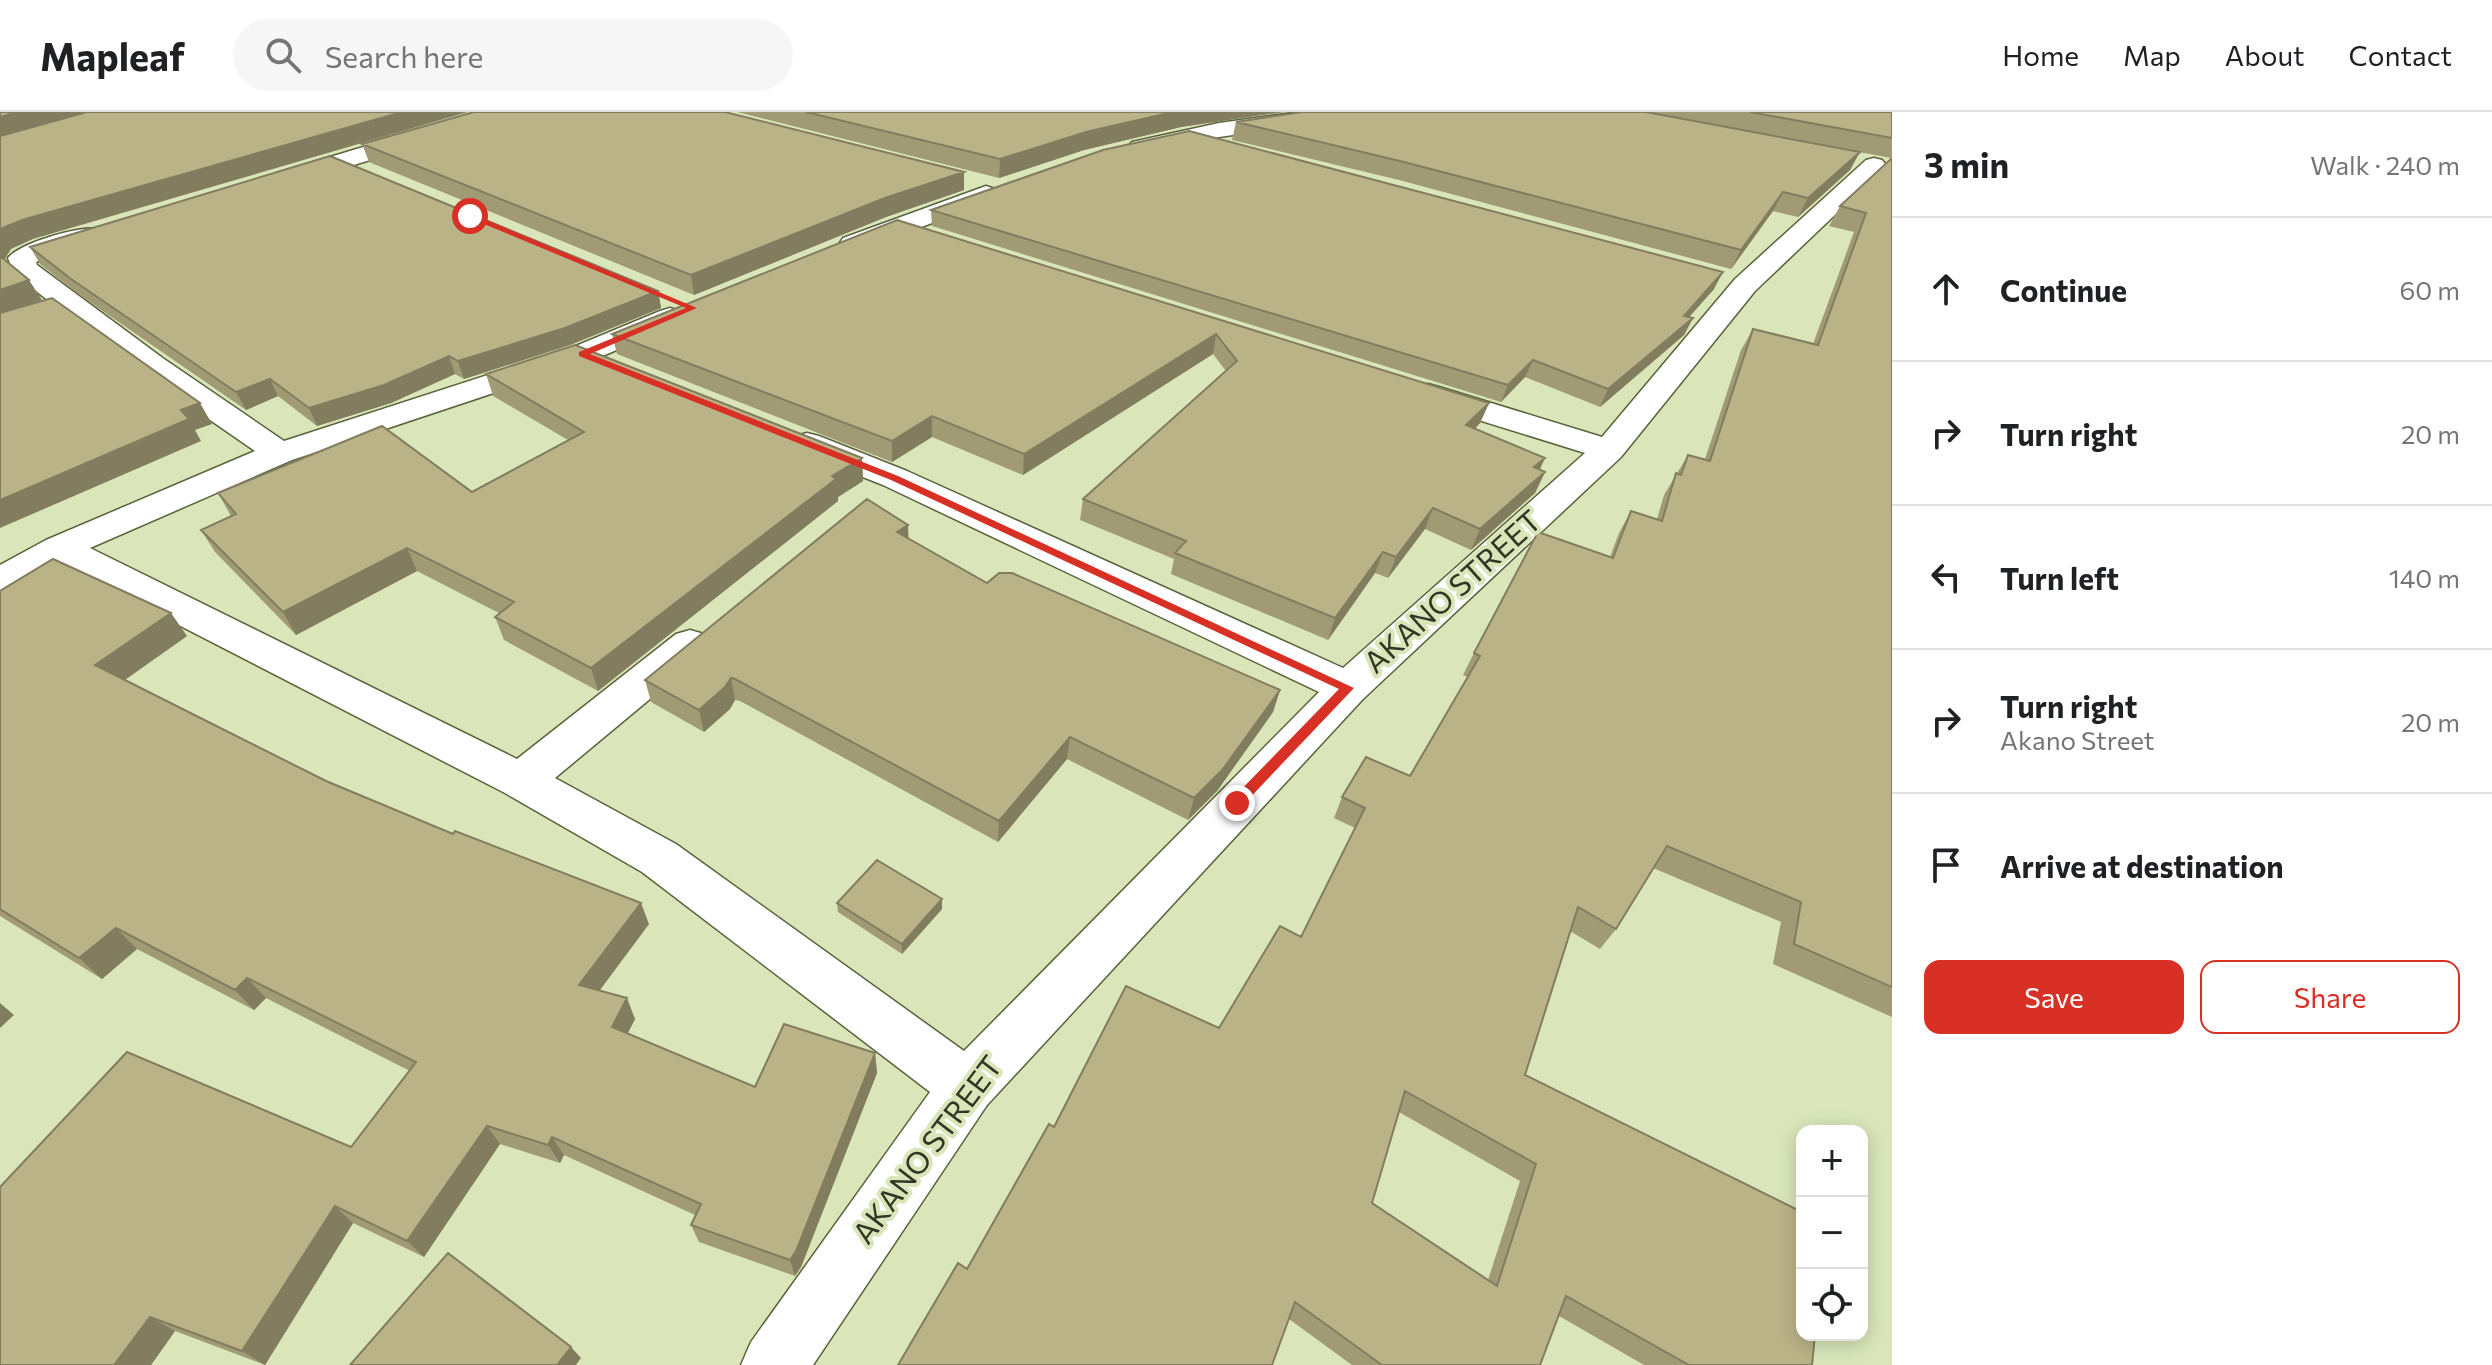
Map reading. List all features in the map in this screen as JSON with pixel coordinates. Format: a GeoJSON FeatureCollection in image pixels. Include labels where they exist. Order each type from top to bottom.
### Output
{"type":"FeatureCollection","features":[{"type":"Feature","properties":{"kind":"street"},"geometry":{"type":"LineString","coordinates":[[266,183],[503,112]]}},
{"type":"Feature","properties":{"kind":"street"},"geometry":{"type":"LineString","coordinates":[[1238,112],[1279,121]]}},
{"type":"Feature","properties":{"kind":"street"},"geometry":{"type":"LineString","coordinates":[[1118,152],[1182,137],[1348,112]]}},
{"type":"Feature","properties":{"kind":"street"},"geometry":{"type":"LineString","coordinates":[[1182,137],[1236,151]]}},
{"type":"Feature","properties":{"kind":"street"},"geometry":{"type":"LineString","coordinates":[[340,162],[384,180]]}},
{"type":"Feature","properties":{"kind":"street","name":"AKANO STREET"},"geometry":{"type":"LineString","coordinates":[[774,1365],[967,1086],[1348,688],[1609,450],[1730,281],[1870,164]]}},
{"type":"Feature","properties":{"kind":"street"},"geometry":{"type":"LineString","coordinates":[[823,255],[1007,187],[955,177]]}},
{"type":"Feature","properties":{"kind":"street"},"geometry":{"type":"LineString","coordinates":[[118,226],[44,248],[22,258],[24,268],[55,308],[280,453]]}},
{"type":"Feature","properties":{"kind":"street"},"geometry":{"type":"LineString","coordinates":[[896,226],[941,241]]}},
{"type":"Feature","properties":{"kind":"street"},"geometry":{"type":"LineString","coordinates":[[0,582],[59,548],[280,453],[582,354],[693,308],[665,296]]}},
{"type":"Feature","properties":{"kind":"street"},"geometry":{"type":"LineString","coordinates":[[582,354],[627,372]]}},
{"type":"Feature","properties":{"kind":"street"},"geometry":{"type":"LineString","coordinates":[[1400,385],[1609,450]]}},
{"type":"Feature","properties":{"kind":"street"},"geometry":{"type":"LineString","coordinates":[[776,431],[895,478],[1348,688]]}},
{"type":"Feature","properties":{"kind":"street"},"geometry":{"type":"LineString","coordinates":[[858,507],[895,478]]}},
{"type":"Feature","properties":{"kind":"street"},"geometry":{"type":"LineString","coordinates":[[59,548],[521,781],[659,858],[967,1086]]}},
{"type":"Feature","properties":{"kind":"street"},"geometry":{"type":"LineString","coordinates":[[521,781],[714,625]]}},
{"type":"Feature","properties":{"kind":"building"},"geometry":{"type":"Polygon","coordinates":[[[0,112],[17,112],[0,117],[0,112]]]}},
{"type":"Feature","properties":{"kind":"building"},"geometry":{"type":"Polygon","coordinates":[[[87,112],[402,112],[22,220],[0,229],[0,136],[87,112]]]}},
{"type":"Feature","properties":{"kind":"building"},"geometry":{"type":"Polygon","coordinates":[[[474,112],[725,112],[964,172],[885,198],[691,275],[362,144],[474,112]]]}},
{"type":"Feature","properties":{"kind":"building"},"geometry":{"type":"Polygon","coordinates":[[[806,112],[1173,112],[1086,132],[1000,159],[806,112]]]}},
{"type":"Feature","properties":{"kind":"building"},"geometry":{"type":"Polygon","coordinates":[[[1302,112],[1646,112],[1860,152],[1808,198],[1783,192],[1741,250],[1404,162],[1236,122],[1302,112]]]}},
{"type":"Feature","properties":{"kind":"building"},"geometry":{"type":"Polygon","coordinates":[[[1750,112],[1892,112],[1892,138],[1750,112]]]}},
{"type":"Feature","properties":{"kind":"building"},"geometry":{"type":"Polygon","coordinates":[[[1189,131],[1723,272],[1684,316],[1693,318],[1608,389],[1533,360],[1508,385],[931,210],[1103,150],[1189,131]]]}},
{"type":"Feature","properties":{"kind":"building"},"geometry":{"type":"Polygon","coordinates":[[[330,156],[658,291],[565,328],[458,361],[449,356],[384,385],[309,408],[270,379],[236,392],[71,279],[30,247],[330,156]]]}},
{"type":"Feature","properties":{"kind":"building"},"geometry":{"type":"Polygon","coordinates":[[[1892,158],[1892,987],[1794,944],[1801,902],[1667,846],[1616,929],[1578,907],[1525,1075],[1796,1209],[1796,1341],[1814,1341],[1812,1365],[1689,1365],[1566,1296],[1540,1365],[1382,1365],[1295,1302],[1272,1365],[898,1365],[958,1263],[967,1269],[1049,1124],[1054,1127],[1126,986],[1219,1028],[1280,926],[1301,937],[1365,808],[1342,797],[1366,757],[1410,776],[1480,656],[1474,653],[1538,532],[1613,558],[1631,511],[1662,521],[1676,473],[1681,475],[1688,455],[1710,461],[1753,329],[1818,345],[1866,213],[1840,206],[1892,158]],[[1405,1091],[1372,1203],[1497,1286],[1536,1164],[1405,1091]]]}},
{"type":"Feature","properties":{"kind":"building"},"geometry":{"type":"Polygon","coordinates":[[[897,220],[1489,403],[1466,425],[1545,458],[1534,467],[1545,472],[1480,529],[1433,508],[1396,557],[1383,552],[1335,618],[1175,553],[1186,541],[1083,499],[1237,361],[1216,334],[1024,454],[932,416],[892,441],[612,334],[897,220]]]}},
{"type":"Feature","properties":{"kind":"building"},"geometry":{"type":"Polygon","coordinates":[[[0,256],[29,280],[0,290],[0,256]]]}},
{"type":"Feature","properties":{"kind":"building"},"geometry":{"type":"Polygon","coordinates":[[[52,298],[200,403],[181,410],[189,419],[0,500],[0,313],[52,298]]]}},
{"type":"Feature","properties":{"kind":"building"},"geometry":{"type":"Polygon","coordinates":[[[575,345],[862,458],[832,476],[836,479],[591,668],[495,617],[514,602],[407,548],[283,612],[201,530],[236,514],[218,493],[382,426],[472,492],[584,432],[486,374],[575,345]]]}},
{"type":"Feature","properties":{"kind":"building"},"geometry":{"type":"Polygon","coordinates":[[[867,499],[908,525],[897,532],[987,583],[999,573],[1012,573],[1280,690],[1223,769],[1194,798],[1070,737],[999,821],[735,679],[731,678],[699,710],[645,680],[867,499]]]}},
{"type":"Feature","properties":{"kind":"building"},"geometry":{"type":"Polygon","coordinates":[[[53,559],[171,613],[95,665],[326,781],[453,834],[455,831],[641,903],[579,985],[627,998],[612,1027],[755,1087],[784,1024],[875,1053],[790,1260],[691,1225],[701,1204],[552,1137],[548,1145],[487,1126],[407,1241],[335,1206],[242,1351],[150,1317],[114,1365],[0,1365],[0,1187],[127,1052],[351,1147],[416,1062],[247,978],[235,990],[116,928],[79,958],[0,909],[0,591],[53,559]]]}},
{"type":"Feature","properties":{"kind":"building"},"geometry":{"type":"Polygon","coordinates":[[[877,860],[942,899],[902,944],[837,903],[877,860]]]}},
{"type":"Feature","properties":{"kind":"building"},"geometry":{"type":"Polygon","coordinates":[[[448,1253],[571,1347],[557,1365],[350,1365],[448,1253]]]}},
{"type":"Feature","properties":{"kind":"route"},"geometry":{"type":"LineString","coordinates":[[470,216],[693,308],[582,354],[895,478],[1348,688],[1237,803]]}}]}
